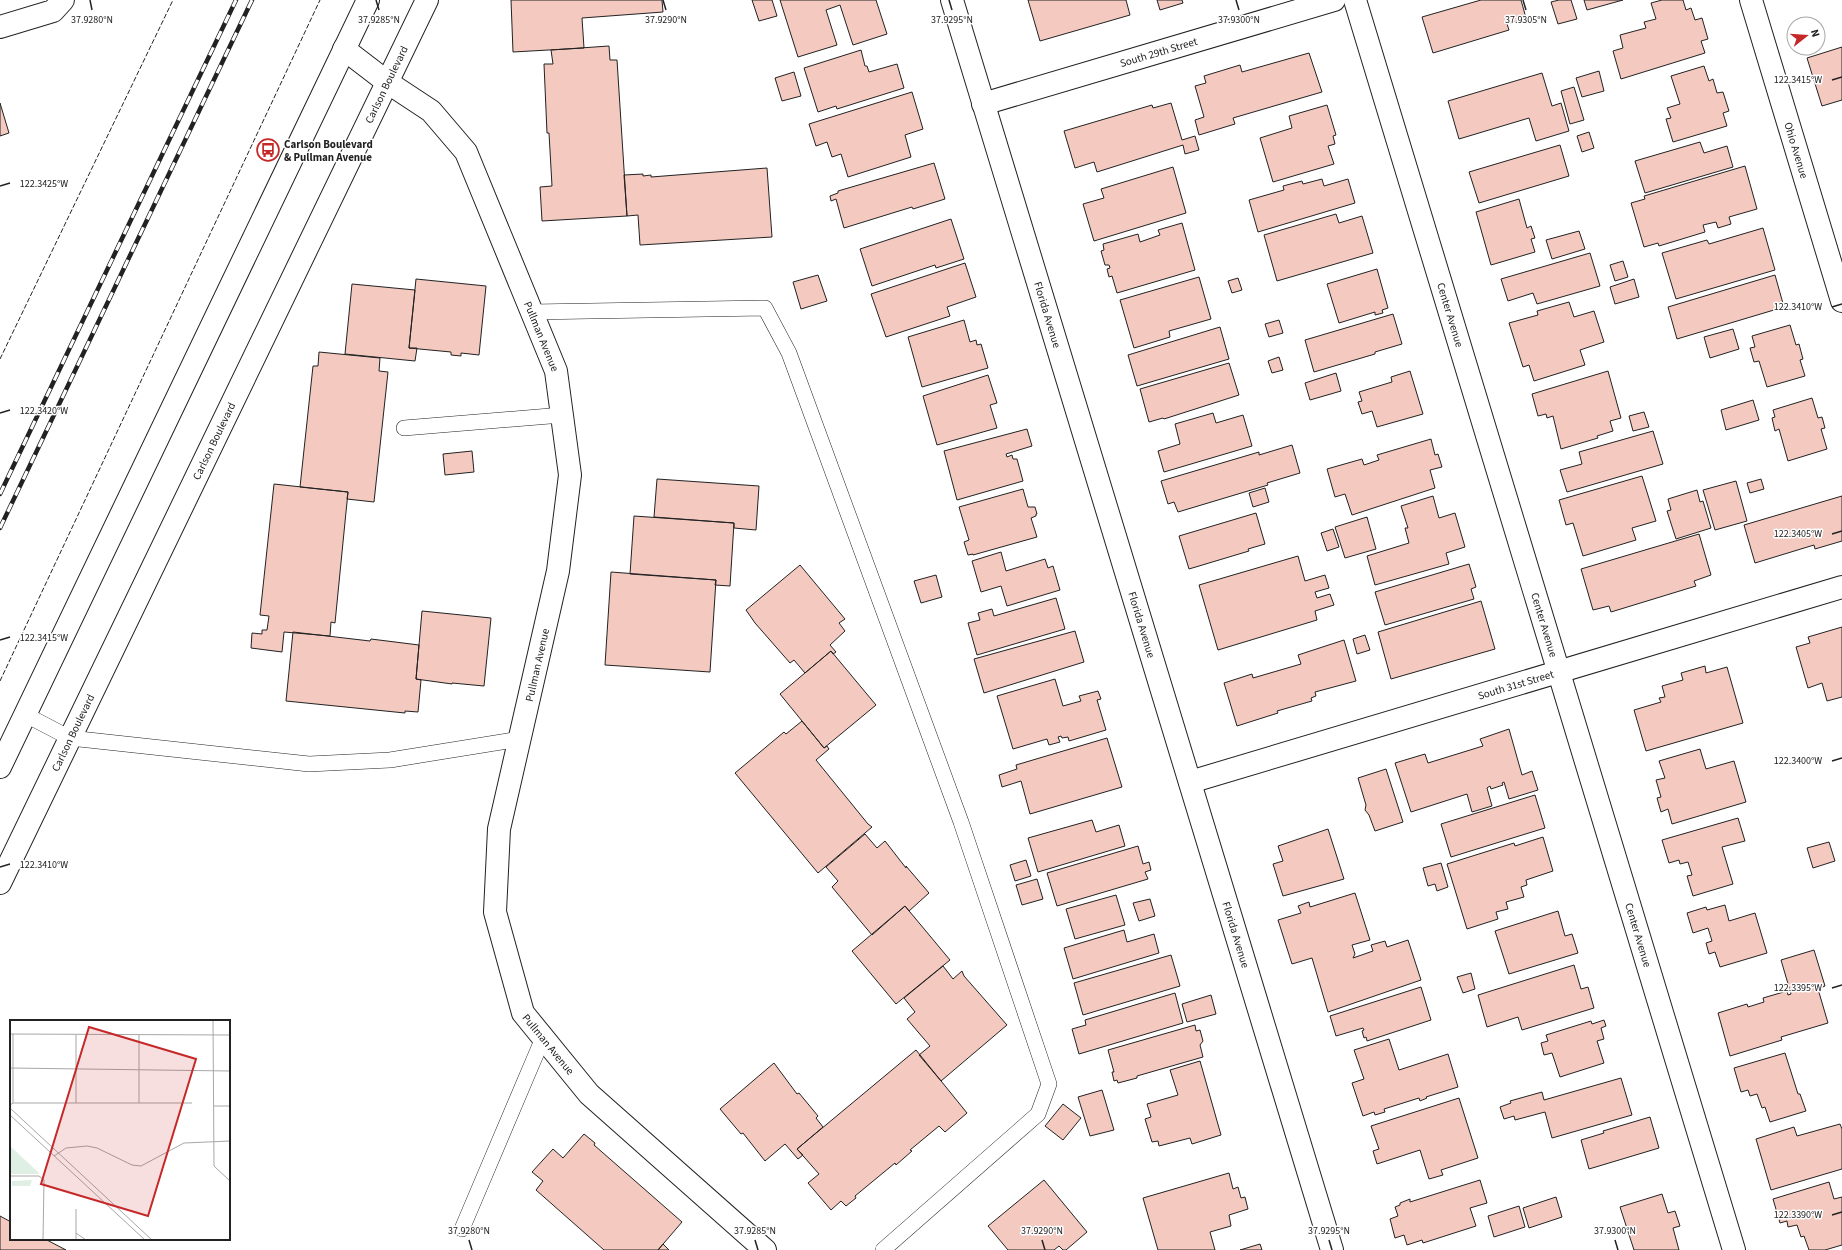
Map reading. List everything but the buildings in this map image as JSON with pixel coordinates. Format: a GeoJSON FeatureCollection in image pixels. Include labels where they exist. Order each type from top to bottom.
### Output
{"type":"FeatureCollection","features":[{"type":"Feature","properties":{"kind":"street"},"geometry":{"type":"LineString","coordinates":[[0,27],[53,11],[63,0]]}},
{"type":"Feature","properties":{"kind":"street"},"geometry":{"type":"LineString","coordinates":[[0,767],[368,0]]}},
{"type":"Feature","properties":{"kind":"street","name":"Carlson Boulevard"},"geometry":{"type":"LineString","coordinates":[[0,883],[427,0]]}},
{"type":"Feature","properties":{"kind":"street","name":"Florida Avenue"},"geometry":{"type":"LineString","coordinates":[[952,0],[1332,1250]]}},
{"type":"Feature","properties":{"kind":"street","name":"South 29th Street"},"geometry":{"type":"LineString","coordinates":[[983,104],[1334,0]]}},
{"type":"Feature","properties":{"kind":"street","name":"Center Avenue"},"geometry":{"type":"LineString","coordinates":[[1355,0],[1734,1250]]}},
{"type":"Feature","properties":{"kind":"street","name":"Ohio Avenue"},"geometry":{"type":"LineString","coordinates":[[1751,0],[1842,300]]}},
{"type":"Feature","properties":{"kind":"street","name":"Pullman Avenue"},"geometry":{"type":"LineString","coordinates":[[344,49],[387,82],[431,111],[466,152],[556,371],[570,475],[558,572],[500,829],[495,912],[523,1013],[588,1094],[765,1250]]}},
{"type":"Feature","properties":{"kind":"street","name":"South 31st Street"},"geometry":{"type":"LineString","coordinates":[[1190,782],[1842,587]]}},
{"type":"Feature","properties":{"kind":"lane"},"geometry":{"type":"LineString","coordinates":[[532,312],[765,308],[791,360],[961,822],[1049,1084],[1038,1114],[883,1250]]}},
{"type":"Feature","properties":{"kind":"lane"},"geometry":{"type":"LineString","coordinates":[[404,428],[562,415]]}},
{"type":"Feature","properties":{"kind":"lane"},"geometry":{"type":"LineString","coordinates":[[26,715],[70,738],[310,764],[390,760],[520,739]]}},
{"type":"Feature","properties":{"kind":"lane"},"geometry":{"type":"LineString","coordinates":[[462,1228],[543,1038]]}},
{"type":"Feature","properties":{"kind":"railway"},"geometry":{"type":"LineString","coordinates":[[0,494],[236,0]]}},
{"type":"Feature","properties":{"kind":"railway"},"geometry":{"type":"LineString","coordinates":[[0,528],[252,0]]}},
{"type":"Feature","properties":{"kind":"fence"},"geometry":{"type":"LineString","coordinates":[[0,359],[173,0]]}},
{"type":"Feature","properties":{"kind":"fence"},"geometry":{"type":"LineString","coordinates":[[0,681],[320,0]]}},
{"type":"Feature","properties":{"kind":"place","name":"Carlson Boulevard & Pullman Avenue"},"geometry":{"type":"Point","coordinates":[268,150]}}]}
